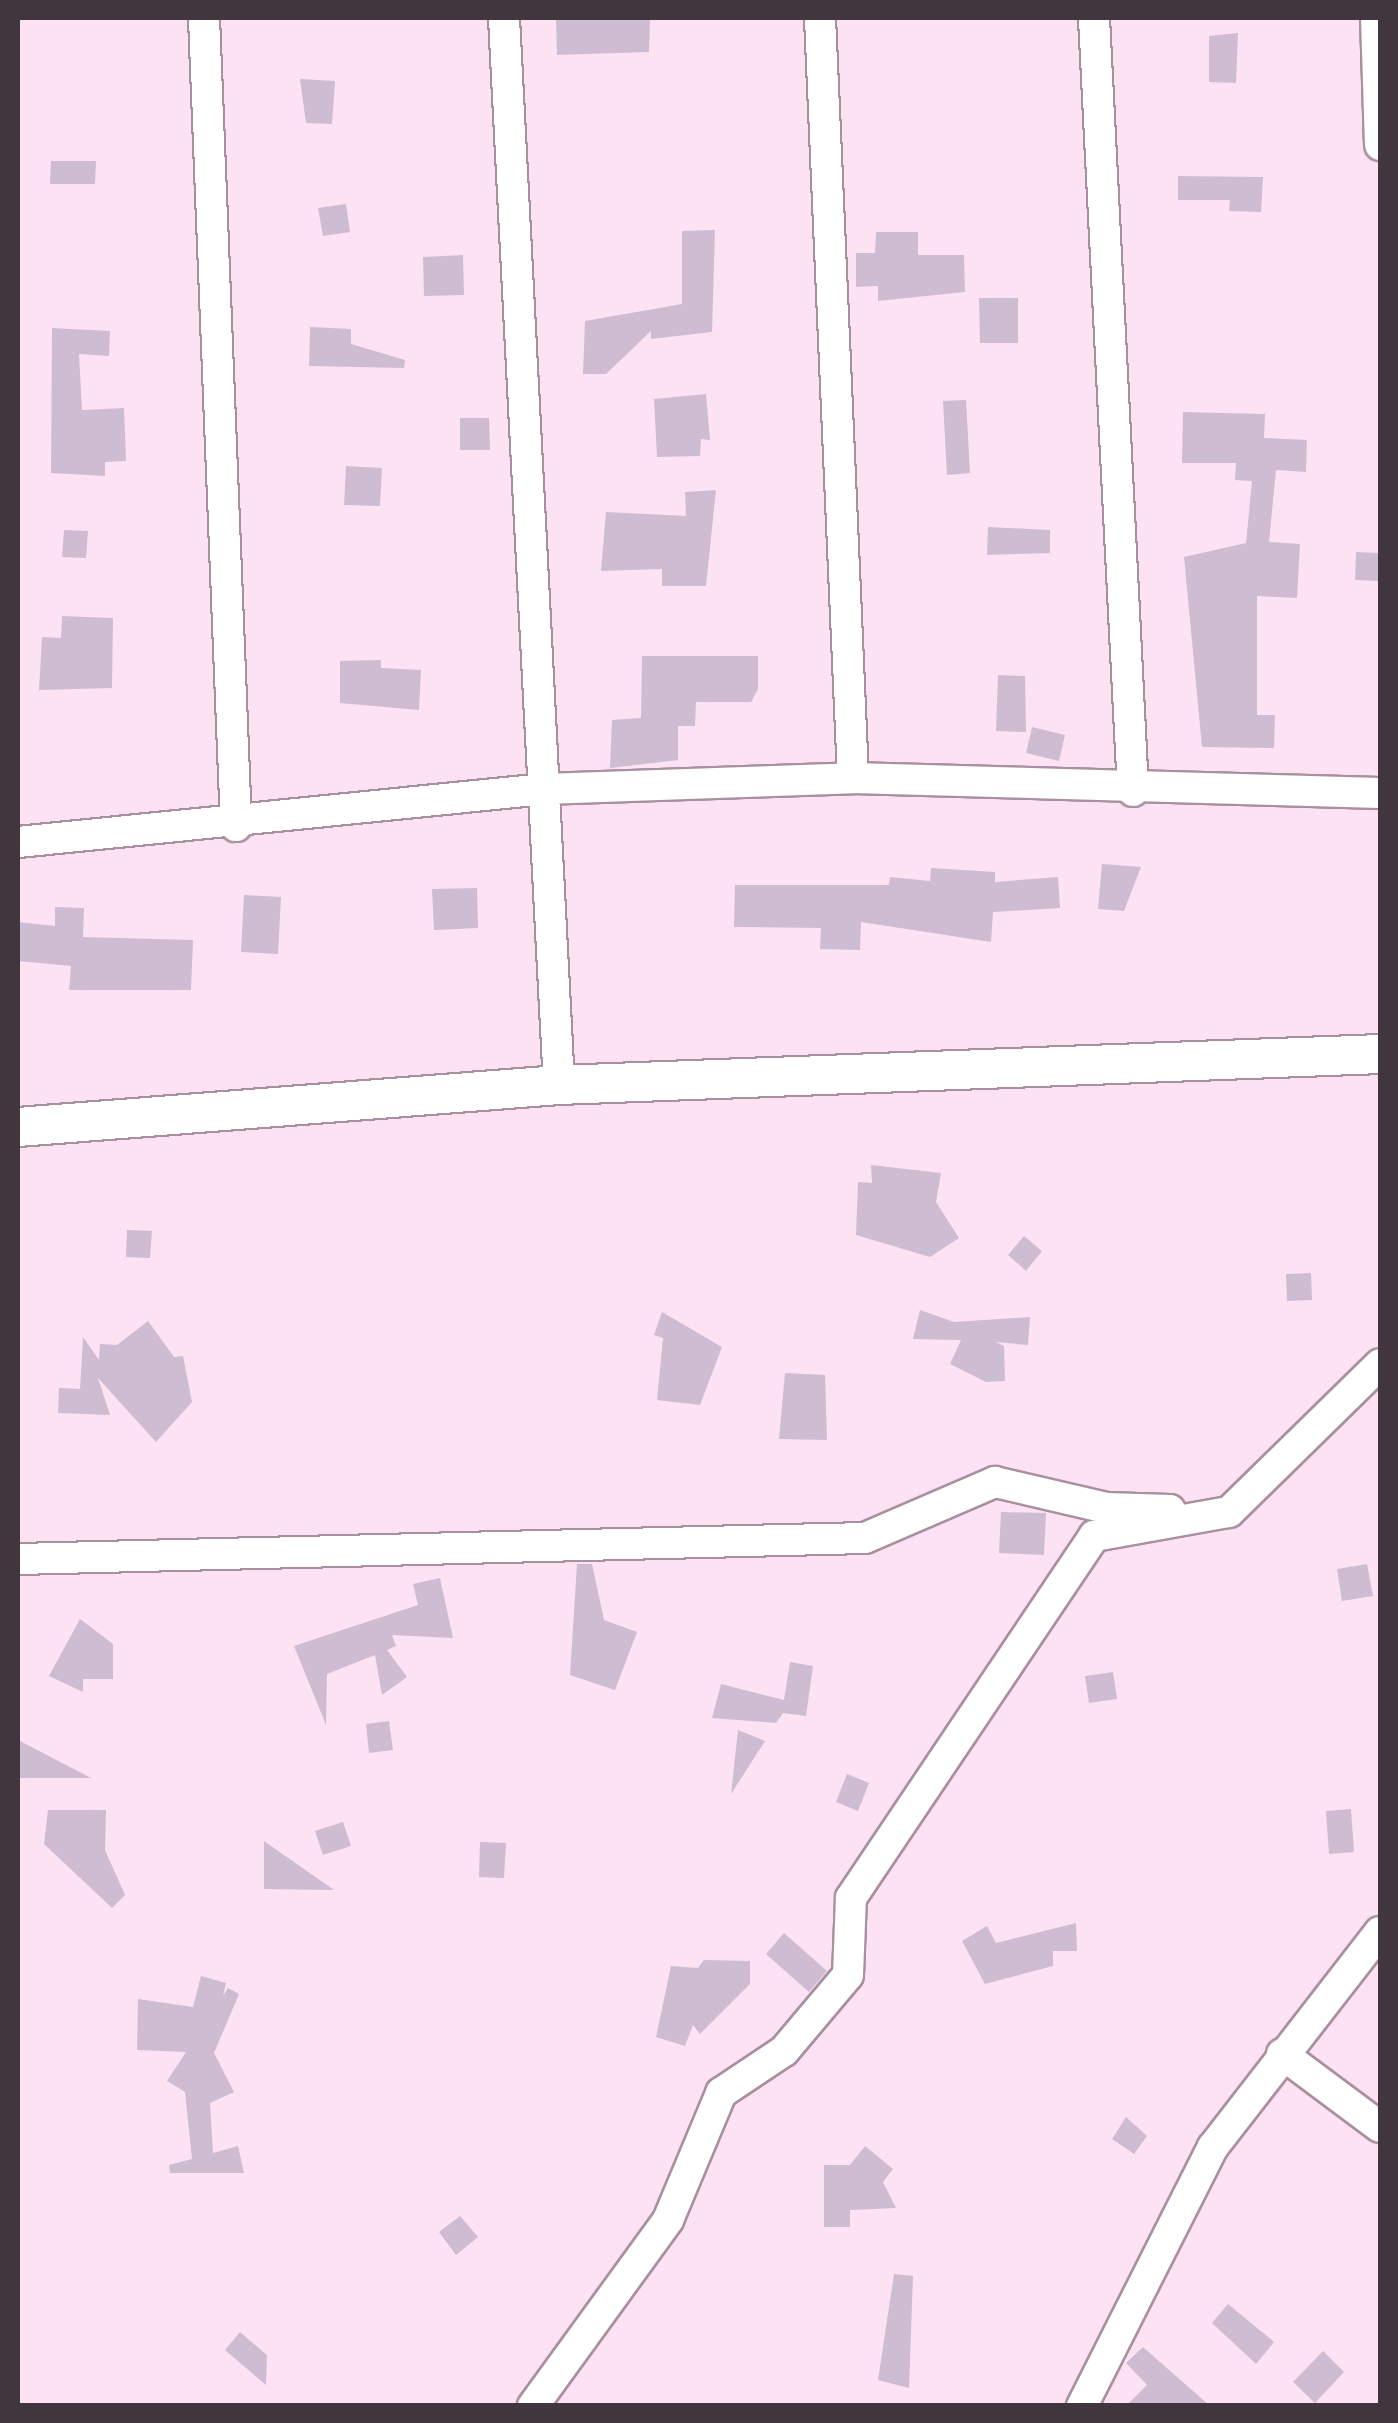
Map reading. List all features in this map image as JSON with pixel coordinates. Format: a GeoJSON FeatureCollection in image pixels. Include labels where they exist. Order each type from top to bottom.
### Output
{"type":"FeatureCollection","features":[{"type":"Feature","properties":{"kind":"street"},"geometry":{"type":"LineString","coordinates":[[204,18],[236,826]]}},
{"type":"Feature","properties":{"kind":"street"},"geometry":{"type":"LineString","coordinates":[[504,18],[559,1085]]}},
{"type":"Feature","properties":{"kind":"street"},"geometry":{"type":"LineString","coordinates":[[820,18],[852,778]]}},
{"type":"Feature","properties":{"kind":"street"},"geometry":{"type":"LineString","coordinates":[[1094,18],[1133,791]]}},
{"type":"Feature","properties":{"kind":"street"},"geometry":{"type":"LineString","coordinates":[[1376,18],[1380,145]]}},
{"type":"Feature","properties":{"kind":"street"},"geometry":{"type":"LineString","coordinates":[[18,842],[236,826],[544,789],[852,778],[1133,791],[1380,792]]}},
{"type":"Feature","properties":{"kind":"street"},"geometry":{"type":"LineString","coordinates":[[18,1127],[559,1085],[1380,1054]]}},
{"type":"Feature","properties":{"kind":"street"},"geometry":{"type":"LineString","coordinates":[[533,2406],[668,2220],[721,2094],[784,2052],[848,1976],[851,1898],[1094,1536],[1228,1512],[1380,1364]]}},
{"type":"Feature","properties":{"kind":"street"},"geometry":{"type":"LineString","coordinates":[[18,1559],[865,1538],[995,1482],[1107,1508],[1228,1512]]}},
{"type":"Feature","properties":{"kind":"street"},"geometry":{"type":"LineString","coordinates":[[1082,2406],[1213,2147],[1380,1932]]}},
{"type":"Feature","properties":{"kind":"street"},"geometry":{"type":"LineString","coordinates":[[1282,2054],[1380,2127]]}},
{"type":"Feature","properties":{"kind":"building"},"geometry":{"type":"Polygon","coordinates":[[[556,18],[650,18],[649,52],[557,55],[556,18]]]}},
{"type":"Feature","properties":{"kind":"building"},"geometry":{"type":"Polygon","coordinates":[[[1238,33],[1236,83],[1209,82],[1209,36],[1238,33]]]}},
{"type":"Feature","properties":{"kind":"building"},"geometry":{"type":"Polygon","coordinates":[[[300,79],[335,81],[332,124],[306,123],[300,79]]]}},
{"type":"Feature","properties":{"kind":"building"},"geometry":{"type":"Polygon","coordinates":[[[51,161],[96,161],[95,184],[50,184],[51,161]]]}},
{"type":"Feature","properties":{"kind":"building"},"geometry":{"type":"Polygon","coordinates":[[[1178,176],[1263,177],[1261,212],[1229,211],[1230,200],[1178,200],[1178,176]]]}},
{"type":"Feature","properties":{"kind":"building"},"geometry":{"type":"Polygon","coordinates":[[[346,204],[350,232],[323,236],[318,208],[346,204]]]}},
{"type":"Feature","properties":{"kind":"building"},"geometry":{"type":"Polygon","coordinates":[[[715,230],[712,332],[651,339],[651,331],[606,374],[583,374],[585,321],[682,304],[682,231],[715,230]]]}},
{"type":"Feature","properties":{"kind":"building"},"geometry":{"type":"Polygon","coordinates":[[[876,232],[918,232],[918,255],[964,255],[965,292],[878,301],[878,286],[856,287],[856,253],[875,253],[876,232]]]}},
{"type":"Feature","properties":{"kind":"building"},"geometry":{"type":"Polygon","coordinates":[[[463,255],[464,295],[424,296],[423,257],[463,255]]]}},
{"type":"Feature","properties":{"kind":"building"},"geometry":{"type":"Polygon","coordinates":[[[979,298],[1018,298],[1018,343],[980,343],[979,298]]]}},
{"type":"Feature","properties":{"kind":"building"},"geometry":{"type":"Polygon","coordinates":[[[310,327],[351,329],[351,344],[405,360],[404,368],[309,366],[310,327]]]}},
{"type":"Feature","properties":{"kind":"building"},"geometry":{"type":"Polygon","coordinates":[[[52,328],[110,331],[109,356],[79,354],[82,410],[124,408],[126,461],[105,462],[105,476],[51,473],[52,328]]]}},
{"type":"Feature","properties":{"kind":"building"},"geometry":{"type":"Polygon","coordinates":[[[706,394],[710,440],[701,439],[700,456],[657,457],[654,399],[706,394]]]}},
{"type":"Feature","properties":{"kind":"building"},"geometry":{"type":"Polygon","coordinates":[[[966,400],[970,473],[947,475],[943,401],[966,400]]]}},
{"type":"Feature","properties":{"kind":"building"},"geometry":{"type":"Polygon","coordinates":[[[1183,412],[1265,414],[1264,438],[1307,440],[1306,472],[1276,470],[1269,542],[1300,544],[1297,598],[1257,596],[1257,715],[1275,715],[1274,748],[1202,747],[1184,557],[1246,543],[1252,481],[1235,480],[1236,463],[1182,463],[1183,412]]]}},
{"type":"Feature","properties":{"kind":"building"},"geometry":{"type":"Polygon","coordinates":[[[460,418],[489,418],[490,450],[460,450],[460,418]]]}},
{"type":"Feature","properties":{"kind":"building"},"geometry":{"type":"Polygon","coordinates":[[[346,466],[382,468],[380,506],[344,505],[346,466]]]}},
{"type":"Feature","properties":{"kind":"building"},"geometry":{"type":"Polygon","coordinates":[[[716,490],[706,586],[662,586],[662,569],[601,571],[606,512],[686,516],[685,492],[716,490]]]}},
{"type":"Feature","properties":{"kind":"building"},"geometry":{"type":"Polygon","coordinates":[[[988,527],[1050,530],[1050,553],[987,555],[988,527]]]}},
{"type":"Feature","properties":{"kind":"building"},"geometry":{"type":"Polygon","coordinates":[[[64,530],[88,531],[86,558],[62,557],[64,530]]]}},
{"type":"Feature","properties":{"kind":"building"},"geometry":{"type":"Polygon","coordinates":[[[1356,552],[1380,553],[1380,581],[1355,580],[1356,552]]]}},
{"type":"Feature","properties":{"kind":"building"},"geometry":{"type":"Polygon","coordinates":[[[62,616],[113,618],[112,688],[39,690],[42,637],[61,638],[62,616]]]}},
{"type":"Feature","properties":{"kind":"building"},"geometry":{"type":"Polygon","coordinates":[[[642,656],[758,656],[758,689],[751,702],[696,702],[695,726],[678,726],[678,760],[610,768],[612,720],[641,718],[642,656]]]}},
{"type":"Feature","properties":{"kind":"building"},"geometry":{"type":"Polygon","coordinates":[[[381,660],[381,668],[421,670],[419,710],[340,703],[340,661],[381,660]]]}},
{"type":"Feature","properties":{"kind":"building"},"geometry":{"type":"Polygon","coordinates":[[[998,675],[1025,676],[1026,732],[996,731],[998,675]]]}},
{"type":"Feature","properties":{"kind":"building"},"geometry":{"type":"Polygon","coordinates":[[[1032,727],[1065,735],[1059,761],[1026,753],[1032,727]]]}},
{"type":"Feature","properties":{"kind":"building"},"geometry":{"type":"Polygon","coordinates":[[[1102,864],[1141,867],[1124,911],[1098,909],[1102,864]]]}},
{"type":"Feature","properties":{"kind":"building"},"geometry":{"type":"Polygon","coordinates":[[[931,868],[995,872],[995,882],[1058,877],[1060,908],[993,912],[991,942],[861,922],[860,950],[820,949],[821,928],[734,927],[735,885],[889,885],[890,877],[930,881],[931,868]]]}},
{"type":"Feature","properties":{"kind":"building"},"geometry":{"type":"Polygon","coordinates":[[[477,888],[478,928],[434,930],[432,889],[477,888]]]}},
{"type":"Feature","properties":{"kind":"building"},"geometry":{"type":"Polygon","coordinates":[[[244,895],[281,897],[278,954],[241,952],[244,895]]]}},
{"type":"Feature","properties":{"kind":"building"},"geometry":{"type":"Polygon","coordinates":[[[55,907],[84,908],[83,937],[193,940],[191,990],[69,990],[71,966],[18,961],[18,922],[55,926],[55,907]]]}},
{"type":"Feature","properties":{"kind":"building"},"geometry":{"type":"Polygon","coordinates":[[[871,1165],[941,1173],[936,1202],[959,1238],[930,1257],[856,1235],[858,1182],[872,1183],[871,1165]]]}},
{"type":"Feature","properties":{"kind":"building"},"geometry":{"type":"Polygon","coordinates":[[[127,1230],[152,1231],[150,1258],[126,1257],[127,1230]]]}},
{"type":"Feature","properties":{"kind":"building"},"geometry":{"type":"Polygon","coordinates":[[[1024,1236],[1042,1251],[1026,1271],[1008,1255],[1024,1236]]]}},
{"type":"Feature","properties":{"kind":"building"},"geometry":{"type":"Polygon","coordinates":[[[1311,1273],[1312,1300],[1287,1301],[1286,1274],[1311,1273]]]}},
{"type":"Feature","properties":{"kind":"building"},"geometry":{"type":"Polygon","coordinates":[[[920,1310],[954,1322],[1030,1317],[1028,1345],[996,1342],[1004,1346],[1005,1381],[986,1382],[950,1364],[961,1340],[913,1339],[920,1310]]]}},
{"type":"Feature","properties":{"kind":"building"},"geometry":{"type":"Polygon","coordinates":[[[662,1312],[722,1347],[700,1405],[657,1400],[663,1338],[654,1335],[662,1312]]]}},
{"type":"Feature","properties":{"kind":"building"},"geometry":{"type":"Polygon","coordinates":[[[148,1321],[174,1357],[183,1356],[192,1402],[156,1442],[98,1378],[110,1415],[58,1413],[59,1388],[80,1389],[83,1337],[99,1360],[100,1344],[117,1345],[148,1321]]]}},
{"type":"Feature","properties":{"kind":"building"},"geometry":{"type":"Polygon","coordinates":[[[785,1373],[825,1375],[827,1440],[779,1439],[785,1373]]]}},
{"type":"Feature","properties":{"kind":"building"},"geometry":{"type":"Polygon","coordinates":[[[1001,1512],[1046,1513],[1044,1555],[999,1553],[1001,1512]]]}},
{"type":"Feature","properties":{"kind":"building"},"geometry":{"type":"Polygon","coordinates":[[[577,1564],[592,1564],[604,1620],[637,1632],[615,1690],[570,1675],[577,1564]]]}},
{"type":"Feature","properties":{"kind":"building"},"geometry":{"type":"Polygon","coordinates":[[[1367,1564],[1373,1596],[1342,1601],[1337,1569],[1367,1564]]]}},
{"type":"Feature","properties":{"kind":"building"},"geometry":{"type":"Polygon","coordinates":[[[440,1578],[453,1638],[392,1635],[396,1646],[387,1650],[407,1677],[382,1695],[375,1655],[327,1674],[326,1725],[294,1646],[418,1605],[413,1584],[440,1578]]]}},
{"type":"Feature","properties":{"kind":"building"},"geometry":{"type":"Polygon","coordinates":[[[80,1619],[113,1644],[113,1679],[83,1679],[83,1692],[49,1676],[80,1619]]]}},
{"type":"Feature","properties":{"kind":"building"},"geometry":{"type":"Polygon","coordinates":[[[790,1662],[813,1666],[806,1716],[783,1713],[776,1723],[712,1718],[721,1684],[784,1700],[790,1662]]]}},
{"type":"Feature","properties":{"kind":"building"},"geometry":{"type":"Polygon","coordinates":[[[1113,1672],[1117,1699],[1089,1703],[1085,1676],[1113,1672]]]}},
{"type":"Feature","properties":{"kind":"building"},"geometry":{"type":"Polygon","coordinates":[[[389,1721],[393,1750],[369,1753],[366,1724],[389,1721]]]}},
{"type":"Feature","properties":{"kind":"building"},"geometry":{"type":"Polygon","coordinates":[[[738,1730],[765,1741],[731,1794],[738,1730]]]}},
{"type":"Feature","properties":{"kind":"building"},"geometry":{"type":"Polygon","coordinates":[[[18,1740],[91,1778],[18,1778],[18,1740]]]}},
{"type":"Feature","properties":{"kind":"building"},"geometry":{"type":"Polygon","coordinates":[[[847,1774],[869,1783],[858,1811],[836,1802],[847,1774]]]}},
{"type":"Feature","properties":{"kind":"building"},"geometry":{"type":"Polygon","coordinates":[[[1351,1809],[1354,1852],[1329,1854],[1326,1811],[1351,1809]]]}},
{"type":"Feature","properties":{"kind":"building"},"geometry":{"type":"Polygon","coordinates":[[[48,1810],[106,1810],[105,1850],[125,1895],[112,1908],[44,1844],[48,1810]]]}},
{"type":"Feature","properties":{"kind":"building"},"geometry":{"type":"Polygon","coordinates":[[[343,1822],[351,1846],[323,1855],[315,1831],[343,1822]]]}},
{"type":"Feature","properties":{"kind":"building"},"geometry":{"type":"Polygon","coordinates":[[[264,1841],[334,1890],[264,1889],[264,1841]]]}},
{"type":"Feature","properties":{"kind":"building"},"geometry":{"type":"Polygon","coordinates":[[[480,1842],[506,1843],[504,1878],[479,1877],[480,1842]]]}},
{"type":"Feature","properties":{"kind":"building"},"geometry":{"type":"Polygon","coordinates":[[[1076,1923],[1077,1951],[1053,1951],[1053,1966],[985,1984],[962,1941],[987,1926],[996,1943],[1076,1923]]]}},
{"type":"Feature","properties":{"kind":"building"},"geometry":{"type":"Polygon","coordinates":[[[784,1933],[827,1971],[809,1992],[766,1954],[784,1933]]]}},
{"type":"Feature","properties":{"kind":"building"},"geometry":{"type":"Polygon","coordinates":[[[704,1960],[750,1961],[750,1984],[700,2034],[693,2025],[685,2046],[656,2037],[671,1966],[698,1968],[704,1960]]]}},
{"type":"Feature","properties":{"kind":"building"},"geometry":{"type":"Polygon","coordinates":[[[201,1976],[226,1983],[223,1996],[228,1988],[239,1994],[214,2053],[234,2092],[210,2103],[213,2153],[238,2146],[244,2173],[170,2173],[169,2165],[192,2159],[185,2092],[167,2081],[186,2052],[137,2050],[138,1999],[193,2007],[201,1976]]]}},
{"type":"Feature","properties":{"kind":"building"},"geometry":{"type":"Polygon","coordinates":[[[1126,2117],[1147,2136],[1134,2154],[1112,2139],[1126,2117]]]}},
{"type":"Feature","properties":{"kind":"building"},"geometry":{"type":"Polygon","coordinates":[[[865,2146],[893,2169],[883,2182],[896,2208],[850,2210],[850,2227],[824,2227],[824,2165],[850,2165],[865,2146]]]}},
{"type":"Feature","properties":{"kind":"building"},"geometry":{"type":"Polygon","coordinates":[[[460,2216],[478,2237],[456,2255],[439,2232],[460,2216]]]}},
{"type":"Feature","properties":{"kind":"building"},"geometry":{"type":"Polygon","coordinates":[[[894,2274],[913,2276],[909,2388],[878,2380],[894,2274]]]}},
{"type":"Feature","properties":{"kind":"building"},"geometry":{"type":"Polygon","coordinates":[[[1228,2304],[1274,2342],[1256,2364],[1212,2323],[1228,2304]]]}},
{"type":"Feature","properties":{"kind":"building"},"geometry":{"type":"Polygon","coordinates":[[[240,2332],[267,2355],[266,2385],[225,2350],[240,2332]]]}},
{"type":"Feature","properties":{"kind":"building"},"geometry":{"type":"Polygon","coordinates":[[[1143,2347],[1210,2406],[1126,2406],[1147,2385],[1126,2363],[1143,2347]]]}},
{"type":"Feature","properties":{"kind":"building"},"geometry":{"type":"Polygon","coordinates":[[[1323,2351],[1344,2372],[1315,2403],[1293,2382],[1323,2351]]]}}]}
